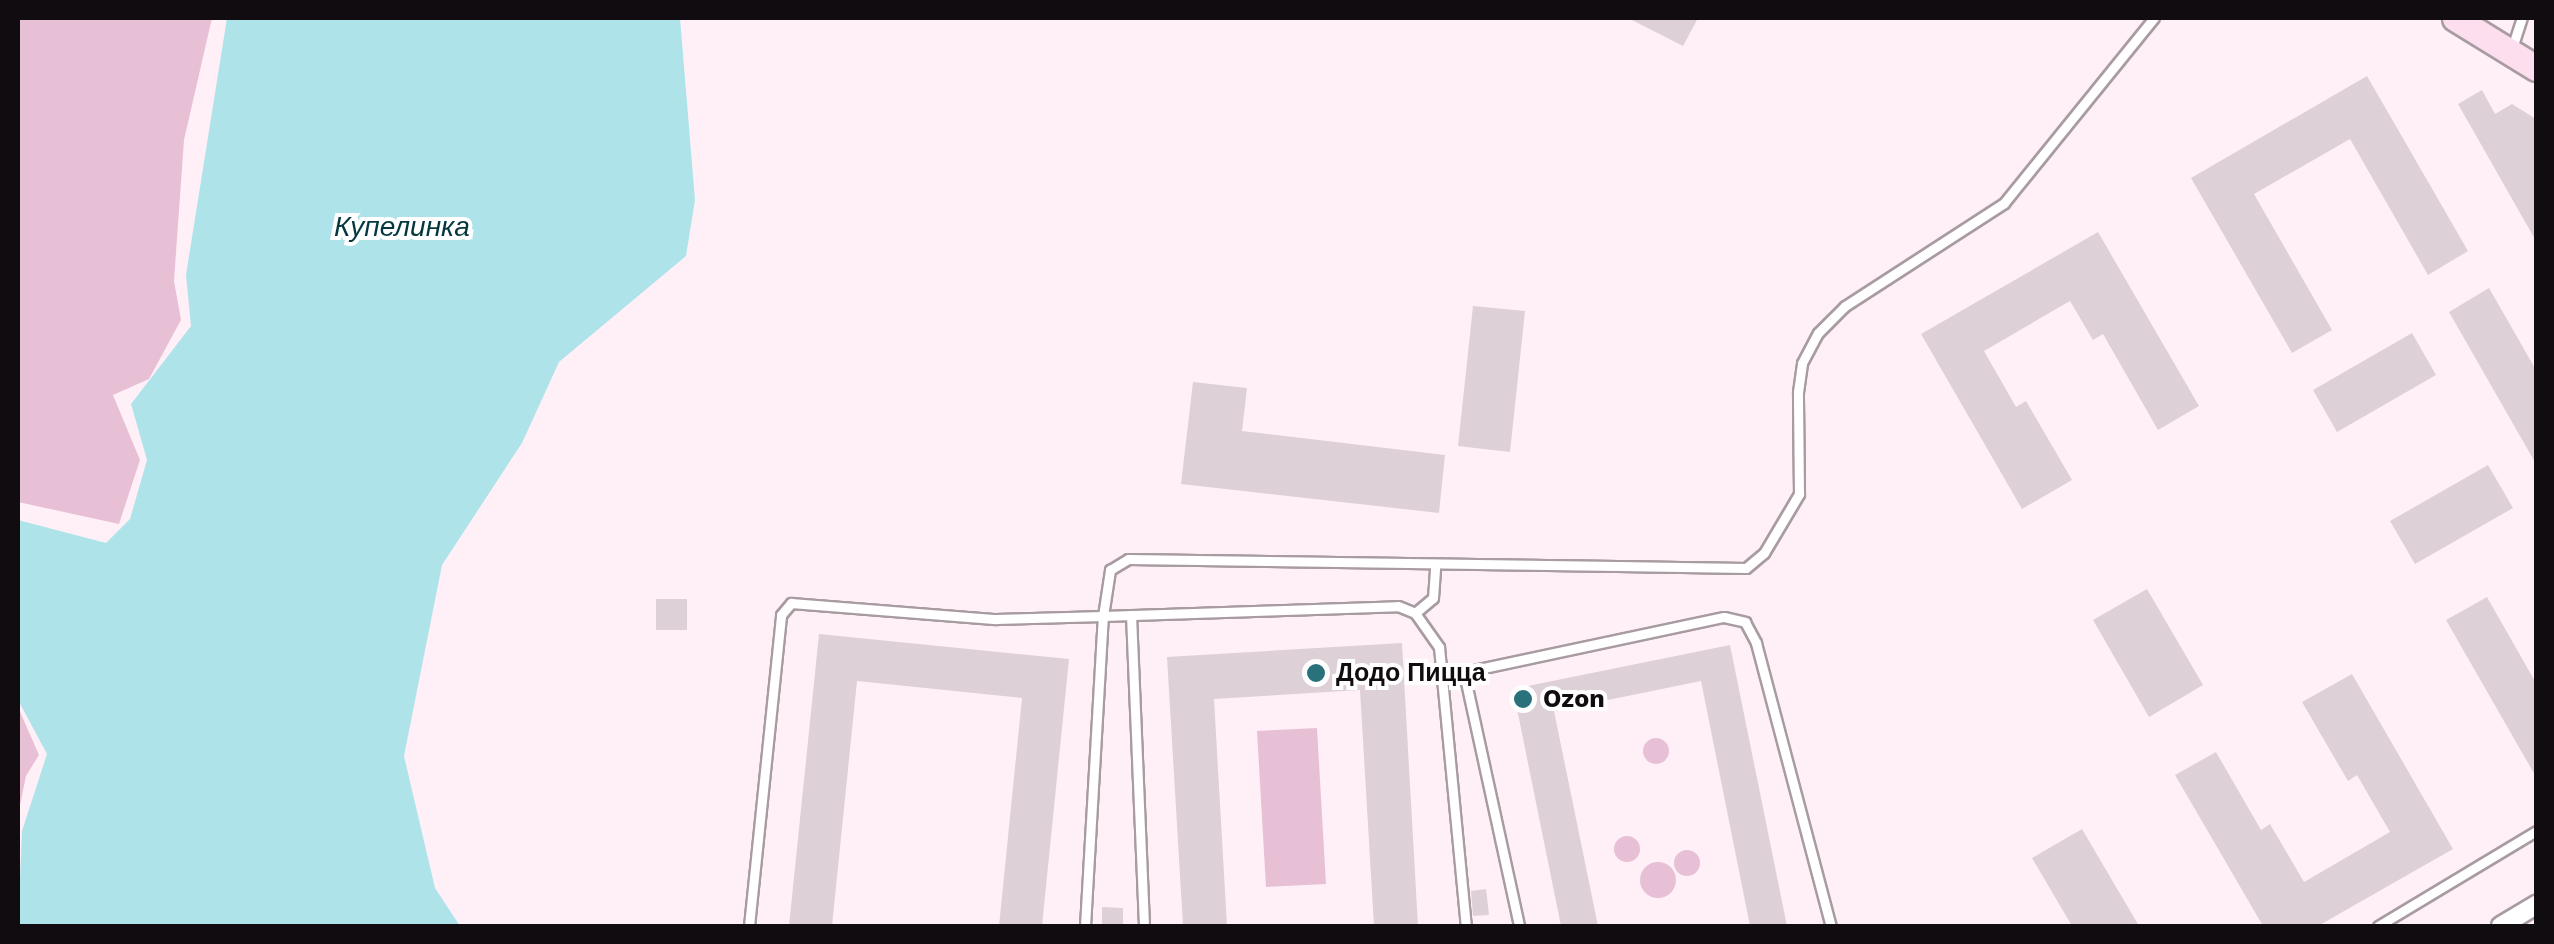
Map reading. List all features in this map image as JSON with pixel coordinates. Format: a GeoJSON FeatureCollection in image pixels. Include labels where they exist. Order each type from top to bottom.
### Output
{"type":"FeatureCollection","features":[{"type":"Feature","properties":{"kind":"street"},"geometry":{"type":"LineString","coordinates":[[2455,18],[2536,68]]}},
{"type":"Feature","properties":{"kind":"street"},"geometry":{"type":"LineString","coordinates":[[2501,926],[2534,911]]}},
{"type":"Feature","properties":{"kind":"lane"},"geometry":{"type":"LineString","coordinates":[[1084,926],[1103,616],[1110,570],[1128,560],[1735,570],[1756,563],[1798,494],[1798,392],[1802,363],[1818,333],[1844,306],[2004,204],[2154,18]]}},
{"type":"Feature","properties":{"kind":"lane"},"geometry":{"type":"LineString","coordinates":[[2511,51],[2522,18]]}},
{"type":"Feature","properties":{"kind":"lane"},"geometry":{"type":"LineString","coordinates":[[1415,613],[1433,598],[1435,568]]}},
{"type":"Feature","properties":{"kind":"lane"},"geometry":{"type":"LineString","coordinates":[[750,926],[785,608],[800,600],[996,620],[1398,606],[1415,613],[1439,647],[1466,926]]}},
{"type":"Feature","properties":{"kind":"lane"},"geometry":{"type":"LineString","coordinates":[[1131,614],[1144,926]]}},
{"type":"Feature","properties":{"kind":"lane"},"geometry":{"type":"LineString","coordinates":[[1441,678],[1724,617],[1745,622],[1831,926]]}},
{"type":"Feature","properties":{"kind":"lane"},"geometry":{"type":"LineString","coordinates":[[1464,672],[1519,926]]}},
{"type":"Feature","properties":{"kind":"lane"},"geometry":{"type":"LineString","coordinates":[[2378,926],[2536,831]]}},
{"type":"Feature","properties":{"kind":"shaded area"},"geometry":{"type":"Polygon","coordinates":[[[18,18],[212,18],[184,140],[174,281],[181,320],[149,379],[113,395],[140,460],[119,524],[18,502],[18,18]]]}},
{"type":"Feature","properties":{"kind":"shaded area"},"geometry":{"type":"Polygon","coordinates":[[[18,707],[39,755],[26,776],[18,815],[18,707]]]}},
{"type":"Feature","properties":{"kind":"shaded area"},"geometry":{"type":"Polygon","coordinates":[[[1317,728],[1326,884],[1266,887],[1257,731],[1317,728]]]}},
{"type":"Feature","properties":{"kind":"shaded area"},"geometry":{"type":"Polygon","coordinates":[[[1656,738],[1665,742],[1669,751],[1665,760],[1656,764],[1647,760],[1643,751],[1647,742],[1656,738]]]}},
{"type":"Feature","properties":{"kind":"shaded area"},"geometry":{"type":"Polygon","coordinates":[[[1627,836],[1636,840],[1640,849],[1636,858],[1627,862],[1618,858],[1614,849],[1618,840],[1627,836]]]}},
{"type":"Feature","properties":{"kind":"shaded area"},"geometry":{"type":"Polygon","coordinates":[[[1687,850],[1696,854],[1700,863],[1696,872],[1687,876],[1678,872],[1674,863],[1678,854],[1687,850]]]}},
{"type":"Feature","properties":{"kind":"shaded area"},"geometry":{"type":"Polygon","coordinates":[[[1658,862],[1671,867],[1676,880],[1671,893],[1658,898],[1645,893],[1640,880],[1645,867],[1658,862]]]}},
{"type":"Feature","properties":{"kind":"water","name":"Купелинка"},"geometry":{"type":"Polygon","coordinates":[[[227,18],[680,18],[695,200],[686,256],[559,362],[522,443],[442,565],[404,756],[435,888],[460,926],[18,926],[22,831],[47,754],[18,700],[18,520],[106,543],[130,519],[147,460],[131,404],[191,326],[186,275],[227,18]]]}},
{"type":"Feature","properties":{"kind":"building"},"geometry":{"type":"Polygon","coordinates":[[[1628,18],[1698,18],[1683,46],[1628,18]]]}},
{"type":"Feature","properties":{"kind":"building"},"geometry":{"type":"Polygon","coordinates":[[[2367,76],[2468,251],[2428,275],[2350,139],[2254,194],[2332,330],[2292,353],[2191,178],[2367,76]]]}},
{"type":"Feature","properties":{"kind":"building"},"geometry":{"type":"Polygon","coordinates":[[[2482,90],[2495,114],[2512,104],[2536,119],[2536,241],[2458,104],[2482,90]]]}},
{"type":"Feature","properties":{"kind":"building"},"geometry":{"type":"Polygon","coordinates":[[[2098,232],[2199,406],[2158,430],[2103,334],[2093,340],[2070,301],[1984,351],[2016,407],[2026,401],[2072,480],[2022,509],[1921,334],[2098,232]]]}},
{"type":"Feature","properties":{"kind":"building"},"geometry":{"type":"Polygon","coordinates":[[[2489,288],[2536,370],[2536,464],[2449,312],[2489,288]]]}},
{"type":"Feature","properties":{"kind":"building"},"geometry":{"type":"Polygon","coordinates":[[[1473,306],[1525,311],[1510,452],[1458,446],[1473,306]]]}},
{"type":"Feature","properties":{"kind":"building"},"geometry":{"type":"Polygon","coordinates":[[[2412,333],[2436,375],[2337,432],[2313,390],[2412,333]]]}},
{"type":"Feature","properties":{"kind":"building"},"geometry":{"type":"Polygon","coordinates":[[[1193,382],[1247,388],[1242,431],[1445,455],[1439,513],[1181,484],[1193,382]]]}},
{"type":"Feature","properties":{"kind":"building"},"geometry":{"type":"Polygon","coordinates":[[[2488,465],[2513,508],[2415,564],[2390,521],[2488,465]]]}},
{"type":"Feature","properties":{"kind":"building"},"geometry":{"type":"Polygon","coordinates":[[[2147,589],[2203,685],[2149,717],[2093,620],[2147,589]]]}},
{"type":"Feature","properties":{"kind":"building"},"geometry":{"type":"Polygon","coordinates":[[[2487,597],[2536,683],[2536,777],[2446,620],[2487,597]]]}},
{"type":"Feature","properties":{"kind":"building"},"geometry":{"type":"Polygon","coordinates":[[[656,599],[687,599],[687,630],[656,630],[656,599]]]}},
{"type":"Feature","properties":{"kind":"building"},"geometry":{"type":"Polygon","coordinates":[[[819,634],[1069,659],[1042,926],[999,926],[1022,698],[857,681],[832,926],[789,926],[819,634]]]}},
{"type":"Feature","properties":{"kind":"building"},"geometry":{"type":"Polygon","coordinates":[[[1402,643],[1418,926],[1374,926],[1360,690],[1214,699],[1227,926],[1183,926],[1167,657],[1402,643]]]}},
{"type":"Feature","properties":{"kind":"building"},"geometry":{"type":"Polygon","coordinates":[[[1730,645],[1787,926],[1750,926],[1701,681],[1554,711],[1598,926],[1561,926],[1513,689],[1730,645]]]}},
{"type":"Feature","properties":{"kind":"building"},"geometry":{"type":"Polygon","coordinates":[[[2352,674],[2453,849],[2318,926],[2263,926],[2175,775],[2216,752],[2261,830],[2270,824],[2304,882],[2390,832],[2357,775],[2348,781],[2302,702],[2352,674]]]}},
{"type":"Feature","properties":{"kind":"building"},"geometry":{"type":"Polygon","coordinates":[[[2082,829],[2139,926],[2072,926],[2032,858],[2082,829]]]}},
{"type":"Feature","properties":{"kind":"building"},"geometry":{"type":"Polygon","coordinates":[[[1486,889],[1489,915],[1473,916],[1471,891],[1486,889]]]}},
{"type":"Feature","properties":{"kind":"building"},"geometry":{"type":"Polygon","coordinates":[[[1102,907],[1123,908],[1123,926],[1102,926],[1102,907]]]}},
{"type":"Feature","properties":{"kind":"place","name":"Додо Пицца"},"geometry":{"type":"Point","coordinates":[1316,673]}},
{"type":"Feature","properties":{"kind":"place","name":"Ozon"},"geometry":{"type":"Point","coordinates":[1523,699]}}]}
